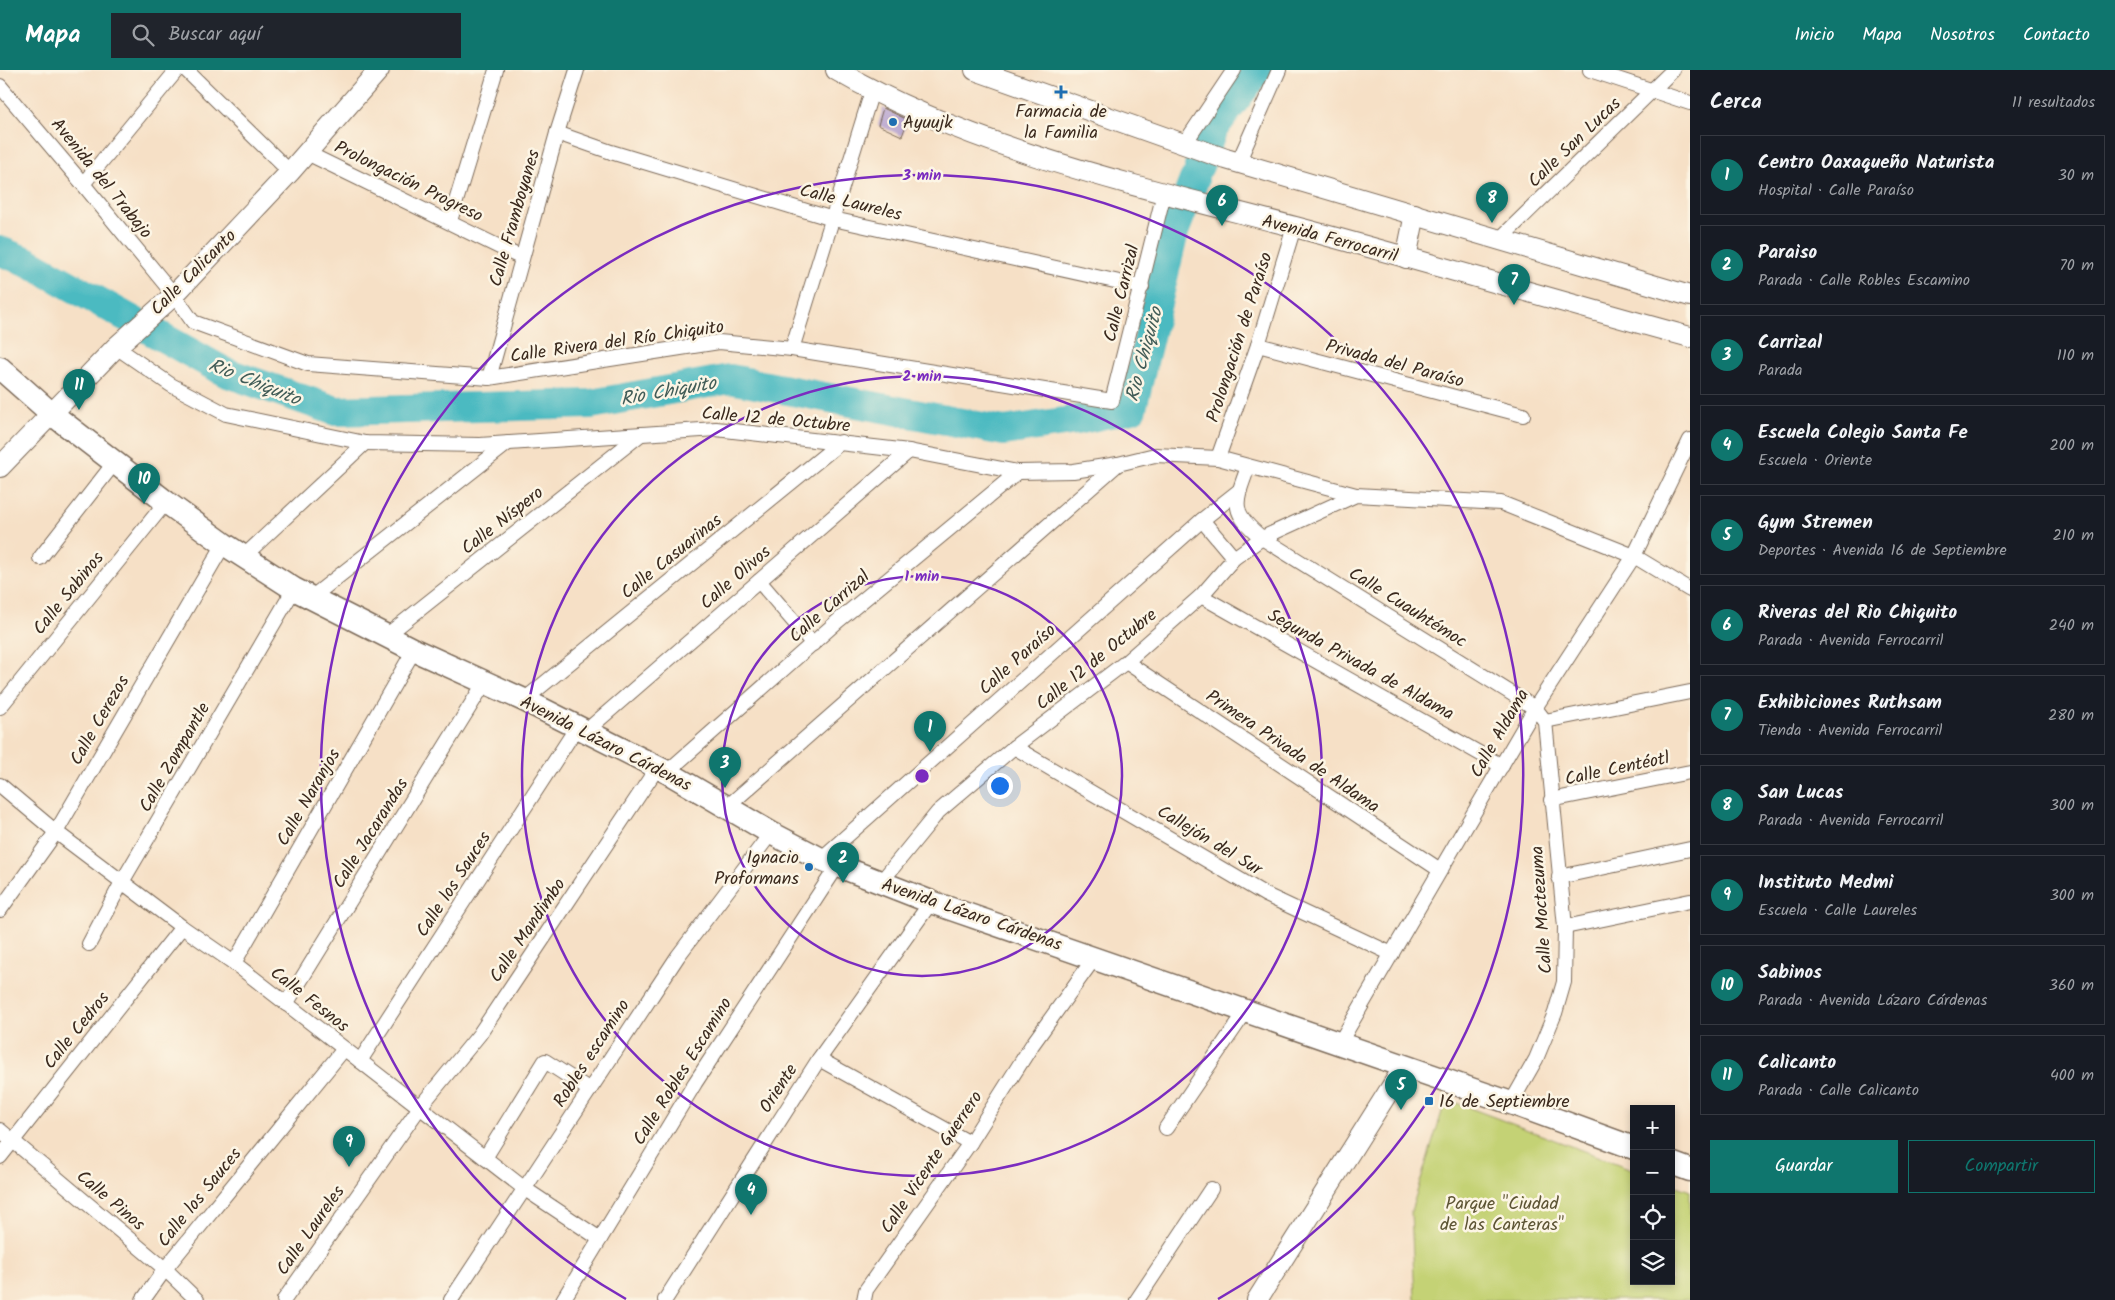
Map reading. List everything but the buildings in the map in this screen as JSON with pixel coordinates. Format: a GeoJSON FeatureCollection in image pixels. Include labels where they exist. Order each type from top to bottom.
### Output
{"type":"FeatureCollection","features":[{"type":"Feature","properties":{"kind":"main road","name":"Calle Calicanto"},"geometry":{"type":"LineString","coordinates":[[0,467],[122,341],[174,295],[290,172],[379,70]]}},
{"type":"Feature","properties":{"kind":"main road","name":"Avenida Ferrocarril"},"geometry":{"type":"LineString","coordinates":[[836,70],[872,91],[918,113],[1053,161],[1690,337]]}},
{"type":"Feature","properties":{"kind":"main road"},"geometry":{"type":"LineString","coordinates":[[975,70],[1232,161],[1690,296]]}},
{"type":"Feature","properties":{"kind":"main road"},"geometry":{"type":"LineString","coordinates":[[1406,258],[1415,214]]}},
{"type":"Feature","properties":{"kind":"main road","name":"Avenida Lázaro Cárdenas"},"geometry":{"type":"LineString","coordinates":[[0,368],[52,414],[166,502],[224,544],[302,594],[414,650],[524,700],[662,770],[771,833],[830,862],[931,902],[1095,957],[1404,1067],[1511,1102],[1630,1147]]}},
{"type":"Feature","properties":{"kind":"main road"},"geometry":{"type":"LineString","coordinates":[[1257,1300],[1404,1067]]}},
{"type":"Feature","properties":{"kind":"main road"},"geometry":{"type":"LineString","coordinates":[[1675,1164],[1690,1170]]}},
{"type":"Feature","properties":{"kind":"street"},"geometry":{"type":"LineString","coordinates":[[83,184],[177,70]]}},
{"type":"Feature","properties":{"kind":"street"},"geometry":{"type":"LineString","coordinates":[[186,70],[290,172]]}},
{"type":"Feature","properties":{"kind":"street"},"geometry":{"type":"LineString","coordinates":[[450,221],[496,70]]}},
{"type":"Feature","properties":{"kind":"street","name":"Calle Framboyanes"},"geometry":{"type":"LineString","coordinates":[[489,378],[557,133],[577,70]]}},
{"type":"Feature","properties":{"kind":"street"},"geometry":{"type":"LineString","coordinates":[[1189,147],[1234,70]]}},
{"type":"Feature","properties":{"kind":"street"},"geometry":{"type":"LineString","coordinates":[[1232,161],[1280,70]]}},
{"type":"Feature","properties":{"kind":"street"},"geometry":{"type":"LineString","coordinates":[[1590,70],[1653,92],[1690,102]]}},
{"type":"Feature","properties":{"kind":"street","name":"Calle San Lucas"},"geometry":{"type":"LineString","coordinates":[[1500,239],[1653,92],[1673,70]]}},
{"type":"Feature","properties":{"kind":"street","name":"Avenida del Trabajo"},"geometry":{"type":"LineString","coordinates":[[0,86],[174,295]]}},
{"type":"Feature","properties":{"kind":"street"},"geometry":{"type":"LineString","coordinates":[[792,349],[872,91]]}},
{"type":"Feature","properties":{"kind":"street","name":"Calle Laureles"},"geometry":{"type":"LineString","coordinates":[[557,133],[611,152],[833,219],[1142,287]]}},
{"type":"Feature","properties":{"kind":"street","name":"Prolongación Progreso"},"geometry":{"type":"LineString","coordinates":[[307,153],[450,221],[522,258]]}},
{"type":"Feature","properties":{"kind":"street","name":"Calle Carrizal"},"geometry":{"type":"LineString","coordinates":[[1112,401],[1169,194]]}},
{"type":"Feature","properties":{"kind":"street","name":"Prolongación de Paraíso"},"geometry":{"type":"LineString","coordinates":[[1218,458],[1258,345],[1294,227]]}},
{"type":"Feature","properties":{"kind":"street","name":"Calle Rivera del Río Chiquito"},"geometry":{"type":"LineString","coordinates":[[174,295],[193,322],[308,364],[489,378],[719,342],[792,349],[1112,401]]}},
{"type":"Feature","properties":{"kind":"street","name":"Calle 12 de Octubre"},"geometry":{"type":"LineString","coordinates":[[122,341],[171,385],[226,414],[365,443],[480,445],[716,429],[909,451],[1018,472],[1073,471],[1118,464],[1155,454],[1218,458],[1356,495],[1501,503],[1634,556],[1690,590]]}},
{"type":"Feature","properties":{"kind":"street","name":"Privada del Paraíso"},"geometry":{"type":"LineString","coordinates":[[1258,345],[1523,415]]}},
{"type":"Feature","properties":{"kind":"street","name":"Calle Níspero"},"geometry":{"type":"LineString","coordinates":[[386,636],[641,434]]}},
{"type":"Feature","properties":{"kind":"street","name":"Calle Aldama"},"geometry":{"type":"LineString","coordinates":[[1339,1044],[1535,708],[1634,556],[1690,440]]}},
{"type":"Feature","properties":{"kind":"street","name":"Calle Casuarinas"},"geometry":{"type":"LineString","coordinates":[[524,700],[842,442]]}},
{"type":"Feature","properties":{"kind":"street"},"geometry":{"type":"LineString","coordinates":[[243,556],[365,443]]}},
{"type":"Feature","properties":{"kind":"street"},"geometry":{"type":"LineString","coordinates":[[302,594],[508,443]]}},
{"type":"Feature","properties":{"kind":"street","name":"Calle Olivos"},"geometry":{"type":"LineString","coordinates":[[581,729],[759,581],[909,451]]}},
{"type":"Feature","properties":{"kind":"street"},"geometry":{"type":"LineString","coordinates":[[40,558],[115,462]]}},
{"type":"Feature","properties":{"kind":"street"},"geometry":{"type":"LineString","coordinates":[[727,807],[1118,464]]}},
{"type":"Feature","properties":{"kind":"street","name":"Calle Cuauhtémoc"},"geometry":{"type":"LineString","coordinates":[[1248,467],[1237,505],[1239,516],[1262,538],[1535,708]]}},
{"type":"Feature","properties":{"kind":"street","name":"Calle Carrizal"},"geometry":{"type":"LineString","coordinates":[[662,770],[1018,472]]}},
{"type":"Feature","properties":{"kind":"street","name":"Calle Paraíso"},"geometry":{"type":"LineString","coordinates":[[830,862],[1202,520],[1240,490]]}},
{"type":"Feature","properties":{"kind":"street","name":"Calle 12 de Octubre"},"geometry":{"type":"LineString","coordinates":[[881,882],[938,812],[1014,747],[1126,662],[1201,596],[1234,558],[1262,538],[1356,495]]}},
{"type":"Feature","properties":{"kind":"street","name":"Calle Sabinos"},"geometry":{"type":"LineString","coordinates":[[0,707],[166,502]]}},
{"type":"Feature","properties":{"kind":"street"},"geometry":{"type":"LineString","coordinates":[[1202,520],[1234,558]]}},
{"type":"Feature","properties":{"kind":"street","name":"Calle Cerezos"},"geometry":{"type":"LineString","coordinates":[[0,910],[56,832],[224,544]]}},
{"type":"Feature","properties":{"kind":"street"},"geometry":{"type":"LineString","coordinates":[[759,581],[813,644]]}},
{"type":"Feature","properties":{"kind":"street","name":"Calle Zompantle"},"geometry":{"type":"LineString","coordinates":[[89,944],[122,882],[302,594]]}},
{"type":"Feature","properties":{"kind":"street","name":"Segunda Privada de Aldama"},"geometry":{"type":"LineString","coordinates":[[1201,596],[1502,766]]}},
{"type":"Feature","properties":{"kind":"street","name":"Calle Naranjos"},"geometry":{"type":"LineString","coordinates":[[234,963],[414,650]]}},
{"type":"Feature","properties":{"kind":"street","name":"Primera Privada de Aldama"},"geometry":{"type":"LineString","coordinates":[[1126,662],[1440,870]]}},
{"type":"Feature","properties":{"kind":"street","name":"Calle Jacarandas"},"geometry":{"type":"LineString","coordinates":[[286,1004],[485,682]]}},
{"type":"Feature","properties":{"kind":"street"},"geometry":{"type":"LineString","coordinates":[[1544,721],[1690,692]]}},
{"type":"Feature","properties":{"kind":"street","name":"Calle Moctezuma"},"geometry":{"type":"LineString","coordinates":[[1511,1102],[1536,1059],[1558,1006],[1564,982],[1565,927],[1544,721],[1535,708]]}},
{"type":"Feature","properties":{"kind":"street","name":"Calle los Sauces"},"geometry":{"type":"LineString","coordinates":[[360,1061],[581,729]]}},
{"type":"Feature","properties":{"kind":"street","name":"Callejón del Sur"},"geometry":{"type":"LineString","coordinates":[[1014,747],[1266,895],[1392,954]]}},
{"type":"Feature","properties":{"kind":"street","name":"Calle Mandimbo"},"geometry":{"type":"LineString","coordinates":[[420,1107],[479,1035],[662,770]]}},
{"type":"Feature","properties":{"kind":"street","name":"Calle Centéotl"},"geometry":{"type":"LineString","coordinates":[[1551,800],[1690,772]]}},
{"type":"Feature","properties":{"kind":"street","name":"Calle Fesnos"},"geometry":{"type":"LineString","coordinates":[[0,785],[56,832],[182,927],[234,963],[525,1189],[600,1239]]}},
{"type":"Feature","properties":{"kind":"street","name":"Robles escamino"},"geometry":{"type":"LineString","coordinates":[[451,1300],[678,956],[771,833]]}},
{"type":"Feature","properties":{"kind":"street"},"geometry":{"type":"LineString","coordinates":[[1559,876],[1690,849]]}},
{"type":"Feature","properties":{"kind":"street","name":"Calle Robles Escamino"},"geometry":{"type":"LineString","coordinates":[[563,1300],[830,862]]}},
{"type":"Feature","properties":{"kind":"street"},"geometry":{"type":"LineString","coordinates":[[1565,927],[1690,901]]}},
{"type":"Feature","properties":{"kind":"street","name":"Oriente"},"geometry":{"type":"LineString","coordinates":[[665,1300],[819,1060],[931,902]]}},
{"type":"Feature","properties":{"kind":"street","name":"Calle Cedros"},"geometry":{"type":"LineString","coordinates":[[0,1157],[182,927]]}},
{"type":"Feature","properties":{"kind":"street","name":"Calle Vicente Guerrero"},"geometry":{"type":"LineString","coordinates":[[864,1300],[866,1290],[970,1143],[1032,1045],[1095,957]]}},
{"type":"Feature","properties":{"kind":"street"},"geometry":{"type":"LineString","coordinates":[[1166,1128],[1246,1011]]}},
{"type":"Feature","properties":{"kind":"street","name":"Calle los Sauces"},"geometry":{"type":"LineString","coordinates":[[143,1300],[165,1269],[344,1048]]}},
{"type":"Feature","properties":{"kind":"street"},"geometry":{"type":"LineString","coordinates":[[819,1060],[970,1143]]}},
{"type":"Feature","properties":{"kind":"street"},"geometry":{"type":"LineString","coordinates":[[485,1158],[545,1061],[590,1090]]}},
{"type":"Feature","properties":{"kind":"street","name":"Calle Laureles"},"geometry":{"type":"LineString","coordinates":[[284,1300],[420,1107]]}},
{"type":"Feature","properties":{"kind":"street","name":"Calle Pinos"},"geometry":{"type":"LineString","coordinates":[[0,1130],[165,1269],[197,1300]]}},
{"type":"Feature","properties":{"kind":"street"},"geometry":{"type":"LineString","coordinates":[[1137,1300],[1211,1189]]}},
{"type":"Feature","properties":{"kind":"green space","name":"Parque \"Ciudad de las Canteras\""},"geometry":{"type":"Polygon","coordinates":[[[1446,1099],[1630,1168],[1630,1285],[1675,1285],[1675,1185],[1690,1191],[1690,1300],[1415,1300],[1411,1211],[1446,1099]]]}},
{"type":"Feature","properties":{"kind":"waterway","name":"Rio Chiquito"},"geometry":{"type":"LineString","coordinates":[[1199,166],[1213,129],[1258,70]]}},
{"type":"Feature","properties":{"kind":"waterway","name":"Rio Chiquito"},"geometry":{"type":"LineString","coordinates":[[0,251],[28,262],[225,372],[336,411],[591,404],[730,379],[1004,431],[1077,420],[1132,408],[1174,232],[1194,180]]}},
{"type":"Feature","properties":{"kind":"place","name":"Farmacia de la Familia"},"geometry":{"type":"Point","coordinates":[1061,92]}},
{"type":"Feature","properties":{"kind":"place","name":"Ayuujk"},"geometry":{"type":"Point","coordinates":[893,122]}},
{"type":"Feature","properties":{"kind":"place","name":"San Lucas"},"geometry":{"type":"Point","coordinates":[1492,223]}},
{"type":"Feature","properties":{"kind":"place","name":"Riveras del Rio Chiquito"},"geometry":{"type":"Point","coordinates":[1222,226]}},
{"type":"Feature","properties":{"kind":"place","name":"Exhibiciones Ruthsam"},"geometry":{"type":"Point","coordinates":[1514,305]}},
{"type":"Feature","properties":{"kind":"place","name":"Calicanto"},"geometry":{"type":"Point","coordinates":[79,410]}},
{"type":"Feature","properties":{"kind":"place","name":"Sabinos"},"geometry":{"type":"Point","coordinates":[144,504]}},
{"type":"Feature","properties":{"kind":"place","name":"Centro Oaxaqueño Naturista"},"geometry":{"type":"Point","coordinates":[930,752]}},
{"type":"Feature","properties":{"kind":"place","name":"Carrizal"},"geometry":{"type":"Point","coordinates":[725,788]}},
{"type":"Feature","properties":{"kind":"place","name":"Ignacio Proformans"},"geometry":{"type":"Point","coordinates":[809,867]}},
{"type":"Feature","properties":{"kind":"place","name":"Paraiso"},"geometry":{"type":"Point","coordinates":[843,883]}},
{"type":"Feature","properties":{"kind":"place","name":"16 de Septiembre"},"geometry":{"type":"Point","coordinates":[1429,1101]}},
{"type":"Feature","properties":{"kind":"place","name":"Gym Stremen"},"geometry":{"type":"Point","coordinates":[1401,1110]}},
{"type":"Feature","properties":{"kind":"place","name":"Instituto Medmi"},"geometry":{"type":"Point","coordinates":[349,1167]}},
{"type":"Feature","properties":{"kind":"place","name":"Escuela Colegio Santa Fe"},"geometry":{"type":"Point","coordinates":[751,1215]}}]}
